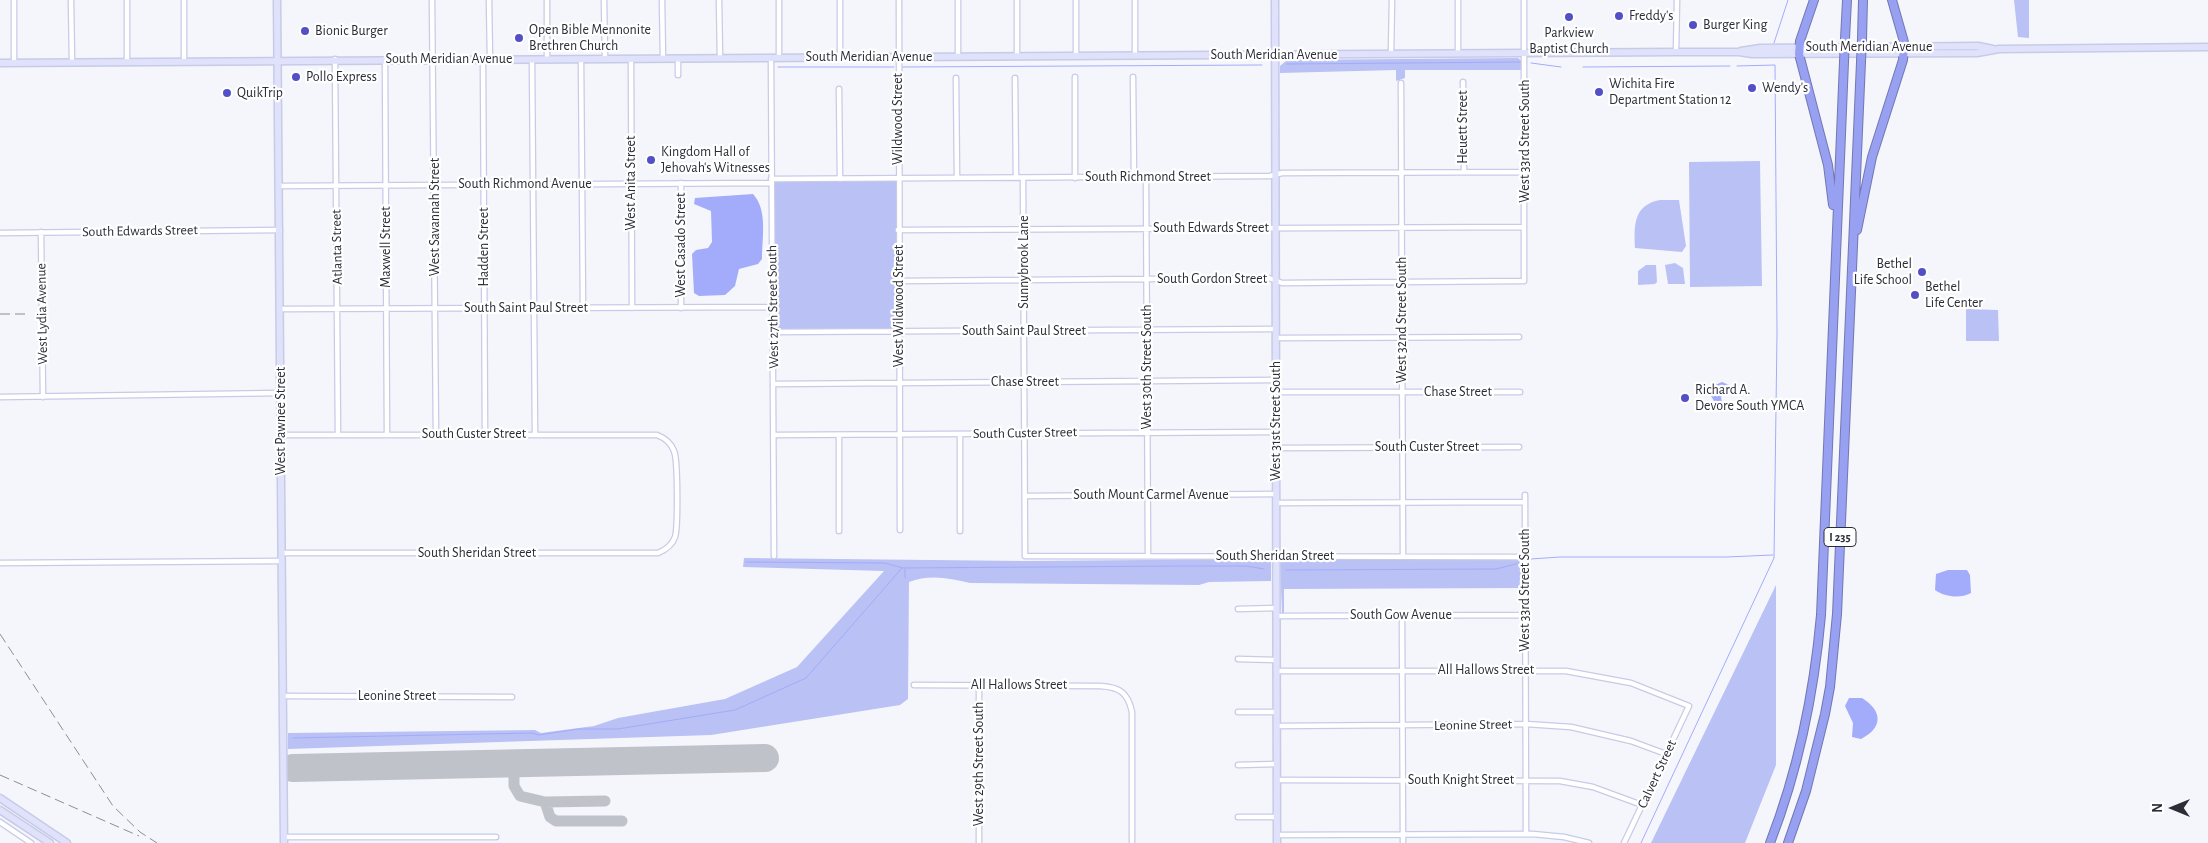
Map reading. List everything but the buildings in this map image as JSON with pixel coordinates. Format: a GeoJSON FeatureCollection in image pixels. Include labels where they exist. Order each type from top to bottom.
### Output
{"type":"FeatureCollection","features":[{"type":"Feature","properties":{"kind":"highway"},"geometry":{"type":"LineString","coordinates":[[1814,0],[1799,51],[1828,165],[1836,242]]}},
{"type":"Feature","properties":{"kind":"highway","name":"I 235"},"geometry":{"type":"LineString","coordinates":[[1770,843],[1799,757],[1811,703],[1817,662],[1821,614],[1847,0]]}},
{"type":"Feature","properties":{"kind":"highway","name":"I 235"},"geometry":{"type":"LineString","coordinates":[[1788,843],[1812,769],[1830,687],[1836,614],[1863,0]]}},
{"type":"Feature","properties":{"kind":"highway"},"geometry":{"type":"LineString","coordinates":[[1852,258],[1863,190],[1904,50],[1892,0]]}},
{"type":"Feature","properties":{"kind":"main road","name":"West Pawnee Street"},"geometry":{"type":"LineString","coordinates":[[278,0],[284,840]]}},
{"type":"Feature","properties":{"kind":"main road","name":"West 31st Street South"},"geometry":{"type":"LineString","coordinates":[[1275,0],[1277,843]]}},
{"type":"Feature","properties":{"kind":"main road","name":"South Meridian Avenue"},"geometry":{"type":"LineString","coordinates":[[0,63],[184,60],[840,58],[1458,53],[1739,52],[1752,54],[1978,46],[2000,50],[2208,47]]}},
{"type":"Feature","properties":{"kind":"main road"},"geometry":{"type":"LineString","coordinates":[[0,798],[67,843]]}},
{"type":"Feature","properties":{"kind":"main road"},"geometry":{"type":"LineString","coordinates":[[0,810],[50,843]]}},
{"type":"Feature","properties":{"kind":"street"},"geometry":{"type":"LineString","coordinates":[[14,0],[14,63]]}},
{"type":"Feature","properties":{"kind":"street"},"geometry":{"type":"LineString","coordinates":[[71,0],[72,62]]}},
{"type":"Feature","properties":{"kind":"street"},"geometry":{"type":"LineString","coordinates":[[127,0],[127,61]]}},
{"type":"Feature","properties":{"kind":"street"},"geometry":{"type":"LineString","coordinates":[[184,0],[184,60]]}},
{"type":"Feature","properties":{"kind":"street","name":"West Savannah Street"},"geometry":{"type":"LineString","coordinates":[[432,0],[436,435]]}},
{"type":"Feature","properties":{"kind":"street","name":"Hadden Street"},"geometry":{"type":"LineString","coordinates":[[485,434],[484,184],[486,59],[490,0]]}},
{"type":"Feature","properties":{"kind":"street"},"geometry":{"type":"LineString","coordinates":[[547,0],[547,59]]}},
{"type":"Feature","properties":{"kind":"street"},"geometry":{"type":"LineString","coordinates":[[604,0],[605,58]]}},
{"type":"Feature","properties":{"kind":"street"},"geometry":{"type":"LineString","coordinates":[[662,0],[663,58]]}},
{"type":"Feature","properties":{"kind":"street"},"geometry":{"type":"LineString","coordinates":[[719,0],[720,58]]}},
{"type":"Feature","properties":{"kind":"street"},"geometry":{"type":"LineString","coordinates":[[778,58],[779,0]]}},
{"type":"Feature","properties":{"kind":"street"},"geometry":{"type":"LineString","coordinates":[[840,0],[840,58]]}},
{"type":"Feature","properties":{"kind":"street","name":"Wildwood Street"},"geometry":{"type":"LineString","coordinates":[[898,178],[899,0]]}},
{"type":"Feature","properties":{"kind":"street"},"geometry":{"type":"LineString","coordinates":[[958,0],[958,57]]}},
{"type":"Feature","properties":{"kind":"street"},"geometry":{"type":"LineString","coordinates":[[1017,0],[1017,56]]}},
{"type":"Feature","properties":{"kind":"street"},"geometry":{"type":"LineString","coordinates":[[1076,0],[1076,56]]}},
{"type":"Feature","properties":{"kind":"street"},"geometry":{"type":"LineString","coordinates":[[1135,0],[1135,56]]}},
{"type":"Feature","properties":{"kind":"street"},"geometry":{"type":"LineString","coordinates":[[1390,54],[1392,0]]}},
{"type":"Feature","properties":{"kind":"street"},"geometry":{"type":"LineString","coordinates":[[1458,0],[1458,53]]}},
{"type":"Feature","properties":{"kind":"street","name":"West 33rd Street South"},"geometry":{"type":"LineString","coordinates":[[1524,0],[1524,281]]}},
{"type":"Feature","properties":{"kind":"street"},"geometry":{"type":"LineString","coordinates":[[1676,52],[1677,0]]}},
{"type":"Feature","properties":{"kind":"street"},"geometry":{"type":"LineString","coordinates":[[581,58],[583,308]]}},
{"type":"Feature","properties":{"kind":"street"},"geometry":{"type":"LineString","coordinates":[[678,58],[678,75]]}},
{"type":"Feature","properties":{"kind":"street","name":"West 27th Street South"},"geometry":{"type":"LineString","coordinates":[[771,58],[774,556]]}},
{"type":"Feature","properties":{"kind":"street","name":"Atlanta Street"},"geometry":{"type":"LineString","coordinates":[[335,59],[338,435]]}},
{"type":"Feature","properties":{"kind":"street","name":"Maxwell Street"},"geometry":{"type":"LineString","coordinates":[[385,59],[387,435]]}},
{"type":"Feature","properties":{"kind":"street"},"geometry":{"type":"LineString","coordinates":[[532,59],[534,434]]}},
{"type":"Feature","properties":{"kind":"street","name":"West Anita Street"},"geometry":{"type":"LineString","coordinates":[[632,59],[632,308]]}},
{"type":"Feature","properties":{"kind":"street"},"geometry":{"type":"LineString","coordinates":[[1075,77],[1075,178]]}},
{"type":"Feature","properties":{"kind":"street"},"geometry":{"type":"LineString","coordinates":[[1134,77],[1134,178]]}},
{"type":"Feature","properties":{"kind":"street"},"geometry":{"type":"LineString","coordinates":[[956,78],[957,178]]}},
{"type":"Feature","properties":{"kind":"street"},"geometry":{"type":"LineString","coordinates":[[1015,78],[1016,178]]}},
{"type":"Feature","properties":{"kind":"street","name":"Heuett Street"},"geometry":{"type":"LineString","coordinates":[[1463,82],[1464,172]]}},
{"type":"Feature","properties":{"kind":"street","name":"West 32nd Street South"},"geometry":{"type":"LineString","coordinates":[[1402,84],[1402,556]]}},
{"type":"Feature","properties":{"kind":"street"},"geometry":{"type":"LineString","coordinates":[[839,89],[840,179]]}},
{"type":"Feature","properties":{"kind":"street","name":"South Richmond Street"},"geometry":{"type":"LineString","coordinates":[[772,181],[898,178],[1275,176],[1282,173],[1525,172]]}},
{"type":"Feature","properties":{"kind":"street","name":"West Wildwood Street"},"geometry":{"type":"LineString","coordinates":[[898,178],[900,530]]}},
{"type":"Feature","properties":{"kind":"street","name":"Sunnybrook Lane"},"geometry":{"type":"LineString","coordinates":[[1023,178],[1025,556]]}},
{"type":"Feature","properties":{"kind":"street","name":"West 30th Street South"},"geometry":{"type":"LineString","coordinates":[[1146,178],[1148,556]]}},
{"type":"Feature","properties":{"kind":"street","name":"South Richmond Avenue"},"geometry":{"type":"LineString","coordinates":[[279,186],[772,181]]}},
{"type":"Feature","properties":{"kind":"street","name":"West Casado Street"},"geometry":{"type":"LineString","coordinates":[[681,183],[681,308]]}},
{"type":"Feature","properties":{"kind":"street","name":"South Edwards Street"},"geometry":{"type":"LineString","coordinates":[[898,230],[1524,227]]}},
{"type":"Feature","properties":{"kind":"street","name":"South Edwards Street"},"geometry":{"type":"LineString","coordinates":[[0,233],[280,230]]}},
{"type":"Feature","properties":{"kind":"street","name":"West Lydia Avenue"},"geometry":{"type":"LineString","coordinates":[[41,232],[43,397]]}},
{"type":"Feature","properties":{"kind":"street","name":"South Gordon Street"},"geometry":{"type":"LineString","coordinates":[[898,281],[1146,279],[1275,280],[1282,283],[1524,281]]}},
{"type":"Feature","properties":{"kind":"street","name":"South Saint Paul Street"},"geometry":{"type":"LineString","coordinates":[[280,310],[772,307]]}},
{"type":"Feature","properties":{"kind":"street","name":"South Saint Paul Street"},"geometry":{"type":"LineString","coordinates":[[773,332],[1276,329]]}},
{"type":"Feature","properties":{"kind":"street"},"geometry":{"type":"LineString","coordinates":[[1276,338],[1519,337]]}},
{"type":"Feature","properties":{"kind":"street","name":"Chase Street"},"geometry":{"type":"LineString","coordinates":[[773,384],[1276,380]]}},
{"type":"Feature","properties":{"kind":"street"},"geometry":{"type":"LineString","coordinates":[[0,397],[281,392]]}},
{"type":"Feature","properties":{"kind":"street","name":"Chase Street"},"geometry":{"type":"LineString","coordinates":[[1276,392],[1520,392]]}},
{"type":"Feature","properties":{"kind":"street","name":"South Custer Street"},"geometry":{"type":"LineString","coordinates":[[774,435],[1276,432]]}},
{"type":"Feature","properties":{"kind":"street","name":"South Custer Street"},"geometry":{"type":"LineString","coordinates":[[281,435],[652,434],[666,440],[676,455],[676,527],[675,537],[670,546]]}},
{"type":"Feature","properties":{"kind":"street"},"geometry":{"type":"LineString","coordinates":[[960,434],[960,531]]}},
{"type":"Feature","properties":{"kind":"street"},"geometry":{"type":"LineString","coordinates":[[839,435],[839,531]]}},
{"type":"Feature","properties":{"kind":"street","name":"South Custer Street"},"geometry":{"type":"LineString","coordinates":[[1276,448],[1519,447]]}},
{"type":"Feature","properties":{"kind":"street","name":"South Mount Carmel Avenue"},"geometry":{"type":"LineString","coordinates":[[1025,496],[1276,494]]}},
{"type":"Feature","properties":{"kind":"street","name":"West 33rd Street South"},"geometry":{"type":"LineString","coordinates":[[1525,495],[1526,834]]}},
{"type":"Feature","properties":{"kind":"street"},"geometry":{"type":"LineString","coordinates":[[1276,503],[1525,502]]}},
{"type":"Feature","properties":{"kind":"street","name":"South Sheridan Street"},"geometry":{"type":"LineString","coordinates":[[282,553],[652,553],[661,552],[670,546]]}},
{"type":"Feature","properties":{"kind":"street","name":"South Sheridan Street"},"geometry":{"type":"LineString","coordinates":[[1025,556],[1525,557]]}},
{"type":"Feature","properties":{"kind":"street"},"geometry":{"type":"LineString","coordinates":[[0,563],[282,561]]}},
{"type":"Feature","properties":{"kind":"street"},"geometry":{"type":"LineString","coordinates":[[1238,609],[1276,608]]}},
{"type":"Feature","properties":{"kind":"street"},"geometry":{"type":"LineString","coordinates":[[1402,615],[1403,843]]}},
{"type":"Feature","properties":{"kind":"street","name":"South Gow Avenue"},"geometry":{"type":"LineString","coordinates":[[1276,616],[1525,615]]}},
{"type":"Feature","properties":{"kind":"street"},"geometry":{"type":"LineString","coordinates":[[1238,659],[1276,660]]}},
{"type":"Feature","properties":{"kind":"street","name":"All Hallows Street"},"geometry":{"type":"LineString","coordinates":[[1277,671],[1566,671],[1608,677],[1648,689],[1689,706]]}},
{"type":"Feature","properties":{"kind":"street","name":"All Hallows Street"},"geometry":{"type":"LineString","coordinates":[[914,685],[1100,686],[1115,687],[1123,691],[1130,700],[1132,712],[1132,843]]}},
{"type":"Feature","properties":{"kind":"street","name":"West 29th Street South"},"geometry":{"type":"LineString","coordinates":[[979,685],[979,843]]}},
{"type":"Feature","properties":{"kind":"street","name":"Leonine Street"},"geometry":{"type":"LineString","coordinates":[[283,696],[512,697]]}},
{"type":"Feature","properties":{"kind":"street","name":"Calvert Street"},"geometry":{"type":"LineString","coordinates":[[1624,843],[1689,706]]}},
{"type":"Feature","properties":{"kind":"street"},"geometry":{"type":"LineString","coordinates":[[1238,712],[1277,712]]}},
{"type":"Feature","properties":{"kind":"street","name":"Leonine Street"},"geometry":{"type":"LineString","coordinates":[[1277,726],[1526,724],[1590,730],[1631,741],[1666,754]]}},
{"type":"Feature","properties":{"kind":"street"},"geometry":{"type":"LineString","coordinates":[[1238,765],[1277,764]]}},
{"type":"Feature","properties":{"kind":"street","name":"South Knight Street"},"geometry":{"type":"LineString","coordinates":[[1277,780],[1526,779],[1585,784],[1642,804]]}},
{"type":"Feature","properties":{"kind":"street"},"geometry":{"type":"LineString","coordinates":[[1238,817],[1277,817]]}},
{"type":"Feature","properties":{"kind":"street"},"geometry":{"type":"LineString","coordinates":[[0,822],[31,843]]}},
{"type":"Feature","properties":{"kind":"street"},"geometry":{"type":"LineString","coordinates":[[1277,835],[1526,834],[1559,836],[1589,843]]}},
{"type":"Feature","properties":{"kind":"street"},"geometry":{"type":"LineString","coordinates":[[284,840],[496,837]]}},
{"type":"Feature","properties":{"kind":"shaded area"},"geometry":{"type":"Polygon","coordinates":[[[2014,0],[2029,0],[2029,38],[2018,37],[2014,0]]]}},
{"type":"Feature","properties":{"kind":"shaded area"},"geometry":{"type":"Polygon","coordinates":[[[1518,58],[1522,61],[1522,70],[1405,70],[1405,78],[1396,81],[1396,70],[1280,73],[1280,66],[1287,60],[1518,58]]]}},
{"type":"Feature","properties":{"kind":"shaded area"},"geometry":{"type":"Polygon","coordinates":[[[1760,161],[1762,286],[1690,287],[1689,162],[1760,161]]]}},
{"type":"Feature","properties":{"kind":"shaded area"},"geometry":{"type":"Polygon","coordinates":[[[898,178],[899,331],[773,332],[771,179],[898,178]]]}},
{"type":"Feature","properties":{"kind":"shaded area"},"geometry":{"type":"Polygon","coordinates":[[[753,194],[761,208],[763,233],[762,259],[758,264],[739,269],[735,286],[725,295],[699,296],[694,293],[692,254],[696,250],[708,248],[712,242],[711,211],[694,204],[695,198],[753,194]]]}},
{"type":"Feature","properties":{"kind":"shaded area"},"geometry":{"type":"Polygon","coordinates":[[[1660,200],[1679,200],[1686,246],[1682,252],[1635,248],[1635,224],[1640,212],[1651,203],[1660,200]]]}},
{"type":"Feature","properties":{"kind":"shaded area"},"geometry":{"type":"Polygon","coordinates":[[[1675,263],[1683,268],[1685,284],[1668,284],[1665,265],[1675,263]]]}},
{"type":"Feature","properties":{"kind":"shaded area"},"geometry":{"type":"Polygon","coordinates":[[[1646,265],[1656,265],[1657,282],[1655,284],[1638,285],[1638,271],[1646,265]]]}},
{"type":"Feature","properties":{"kind":"shaded area"},"geometry":{"type":"Polygon","coordinates":[[[1966,309],[1998,310],[1999,341],[1966,341],[1966,309]]]}},
{"type":"Feature","properties":{"kind":"shaded area"},"geometry":{"type":"Polygon","coordinates":[[[1722,382],[1729,385],[1721,397],[1722,403],[1714,401],[1710,394],[1713,386],[1722,382]]]}},
{"type":"Feature","properties":{"kind":"shaded area"},"geometry":{"type":"Polygon","coordinates":[[[744,558],[1024,561],[1265,559],[1271,561],[1271,581],[1209,582],[1199,585],[970,583],[947,578],[924,578],[909,582],[908,699],[900,705],[711,735],[288,749],[288,733],[535,730],[541,733],[594,726],[618,718],[725,699],[797,667],[884,571],[743,567],[744,558]]]}},
{"type":"Feature","properties":{"kind":"shaded area"},"geometry":{"type":"Polygon","coordinates":[[[1286,559],[1518,559],[1522,565],[1522,588],[1284,589],[1284,613],[1282,613],[1280,563],[1286,559]]]}},
{"type":"Feature","properties":{"kind":"shaded area"},"geometry":{"type":"Polygon","coordinates":[[[1948,570],[1967,570],[1970,575],[1971,593],[1953,596],[1935,590],[1936,574],[1948,570]]]}},
{"type":"Feature","properties":{"kind":"shaded area"},"geometry":{"type":"Polygon","coordinates":[[[1776,585],[1776,765],[1745,843],[1651,843],[1776,585]]]}},
{"type":"Feature","properties":{"kind":"shaded area"},"geometry":{"type":"Polygon","coordinates":[[[1849,698],[1862,698],[1874,708],[1877,714],[1877,725],[1868,735],[1861,739],[1852,737],[1853,723],[1845,706],[1849,698]]]}},
{"type":"Feature","properties":{"kind":"waterway"},"geometry":{"type":"LineString","coordinates":[[1774,43],[1788,0]]}},
{"type":"Feature","properties":{"kind":"waterway"},"geometry":{"type":"LineString","coordinates":[[1287,64],[1521,62]]}},
{"type":"Feature","properties":{"kind":"waterway"},"geometry":{"type":"LineString","coordinates":[[1531,63],[1561,67]]}},
{"type":"Feature","properties":{"kind":"waterway"},"geometry":{"type":"LineString","coordinates":[[902,67],[1262,65]]}},
{"type":"Feature","properties":{"kind":"waterway"},"geometry":{"type":"LineString","coordinates":[[1641,843],[1774,558],[1777,333],[1775,65],[1737,66]]}},
{"type":"Feature","properties":{"kind":"waterway"},"geometry":{"type":"LineString","coordinates":[[1583,67],[1730,66]]}},
{"type":"Feature","properties":{"kind":"waterway"},"geometry":{"type":"LineString","coordinates":[[778,67],[894,67]]}},
{"type":"Feature","properties":{"kind":"waterway"},"geometry":{"type":"LineString","coordinates":[[1531,559],[1560,557],[1726,557],[1773,555]]}},
{"type":"Feature","properties":{"kind":"waterway"},"geometry":{"type":"LineString","coordinates":[[746,562],[885,563],[903,568],[1246,566],[1264,569]]}},
{"type":"Feature","properties":{"kind":"waterway"},"geometry":{"type":"LineString","coordinates":[[1286,570],[1496,569],[1520,563]]}},
{"type":"Feature","properties":{"kind":"waterway"},"geometry":{"type":"LineString","coordinates":[[293,738],[532,733],[539,735],[578,729],[618,729],[735,710],[806,678],[902,568]]}},
{"type":"Feature","properties":{"kind":"waterway"},"geometry":{"type":"LineString","coordinates":[[905,569],[905,578]]}},
{"type":"Feature","properties":{"kind":"taxiway"},"geometry":{"type":"LineString","coordinates":[[514,763],[514,786],[520,796],[545,802],[605,801]]}},
{"type":"Feature","properties":{"kind":"taxiway"},"geometry":{"type":"LineString","coordinates":[[545,802],[550,817],[556,821],[622,821]]}},
{"type":"Feature","properties":{"kind":"runway"},"geometry":{"type":"LineString","coordinates":[[293,768],[765,758]]}},
{"type":"Feature","properties":{"kind":"railway"},"geometry":{"type":"LineString","coordinates":[[0,314],[28,314]]}},
{"type":"Feature","properties":{"kind":"railway"},"geometry":{"type":"LineString","coordinates":[[0,634],[113,806],[140,832],[157,843]]}},
{"type":"Feature","properties":{"kind":"railway"},"geometry":{"type":"LineString","coordinates":[[0,775],[139,836]]}},
{"type":"Feature","properties":{"kind":"place","name":"Freddy's"},"geometry":{"type":"Point","coordinates":[1619,16]}},
{"type":"Feature","properties":{"kind":"place","name":"Parkview Baptist Church"},"geometry":{"type":"Point","coordinates":[1569,17]}},
{"type":"Feature","properties":{"kind":"place","name":"Burger King"},"geometry":{"type":"Point","coordinates":[1693,25]}},
{"type":"Feature","properties":{"kind":"place","name":"Bionic Burger"},"geometry":{"type":"Point","coordinates":[305,31]}},
{"type":"Feature","properties":{"kind":"place","name":"Open Bible Mennonite Brethren Church"},"geometry":{"type":"Point","coordinates":[519,38]}},
{"type":"Feature","properties":{"kind":"place","name":"Pollo Express"},"geometry":{"type":"Point","coordinates":[296,77]}},
{"type":"Feature","properties":{"kind":"place","name":"Wendy's"},"geometry":{"type":"Point","coordinates":[1752,88]}},
{"type":"Feature","properties":{"kind":"place","name":"Wichita Fire Department Station 12"},"geometry":{"type":"Point","coordinates":[1599,92]}},
{"type":"Feature","properties":{"kind":"place","name":"QuikTrip"},"geometry":{"type":"Point","coordinates":[227,93]}},
{"type":"Feature","properties":{"kind":"place","name":"Kingdom Hall of Jehovah's Witnesses"},"geometry":{"type":"Point","coordinates":[651,160]}},
{"type":"Feature","properties":{"kind":"place","name":"Bethel Life School"},"geometry":{"type":"Point","coordinates":[1922,272]}},
{"type":"Feature","properties":{"kind":"place","name":"Bethel Life Center"},"geometry":{"type":"Point","coordinates":[1915,295]}},
{"type":"Feature","properties":{"kind":"place","name":"Richard A. Devore South YMCA"},"geometry":{"type":"Point","coordinates":[1685,398]}}]}
